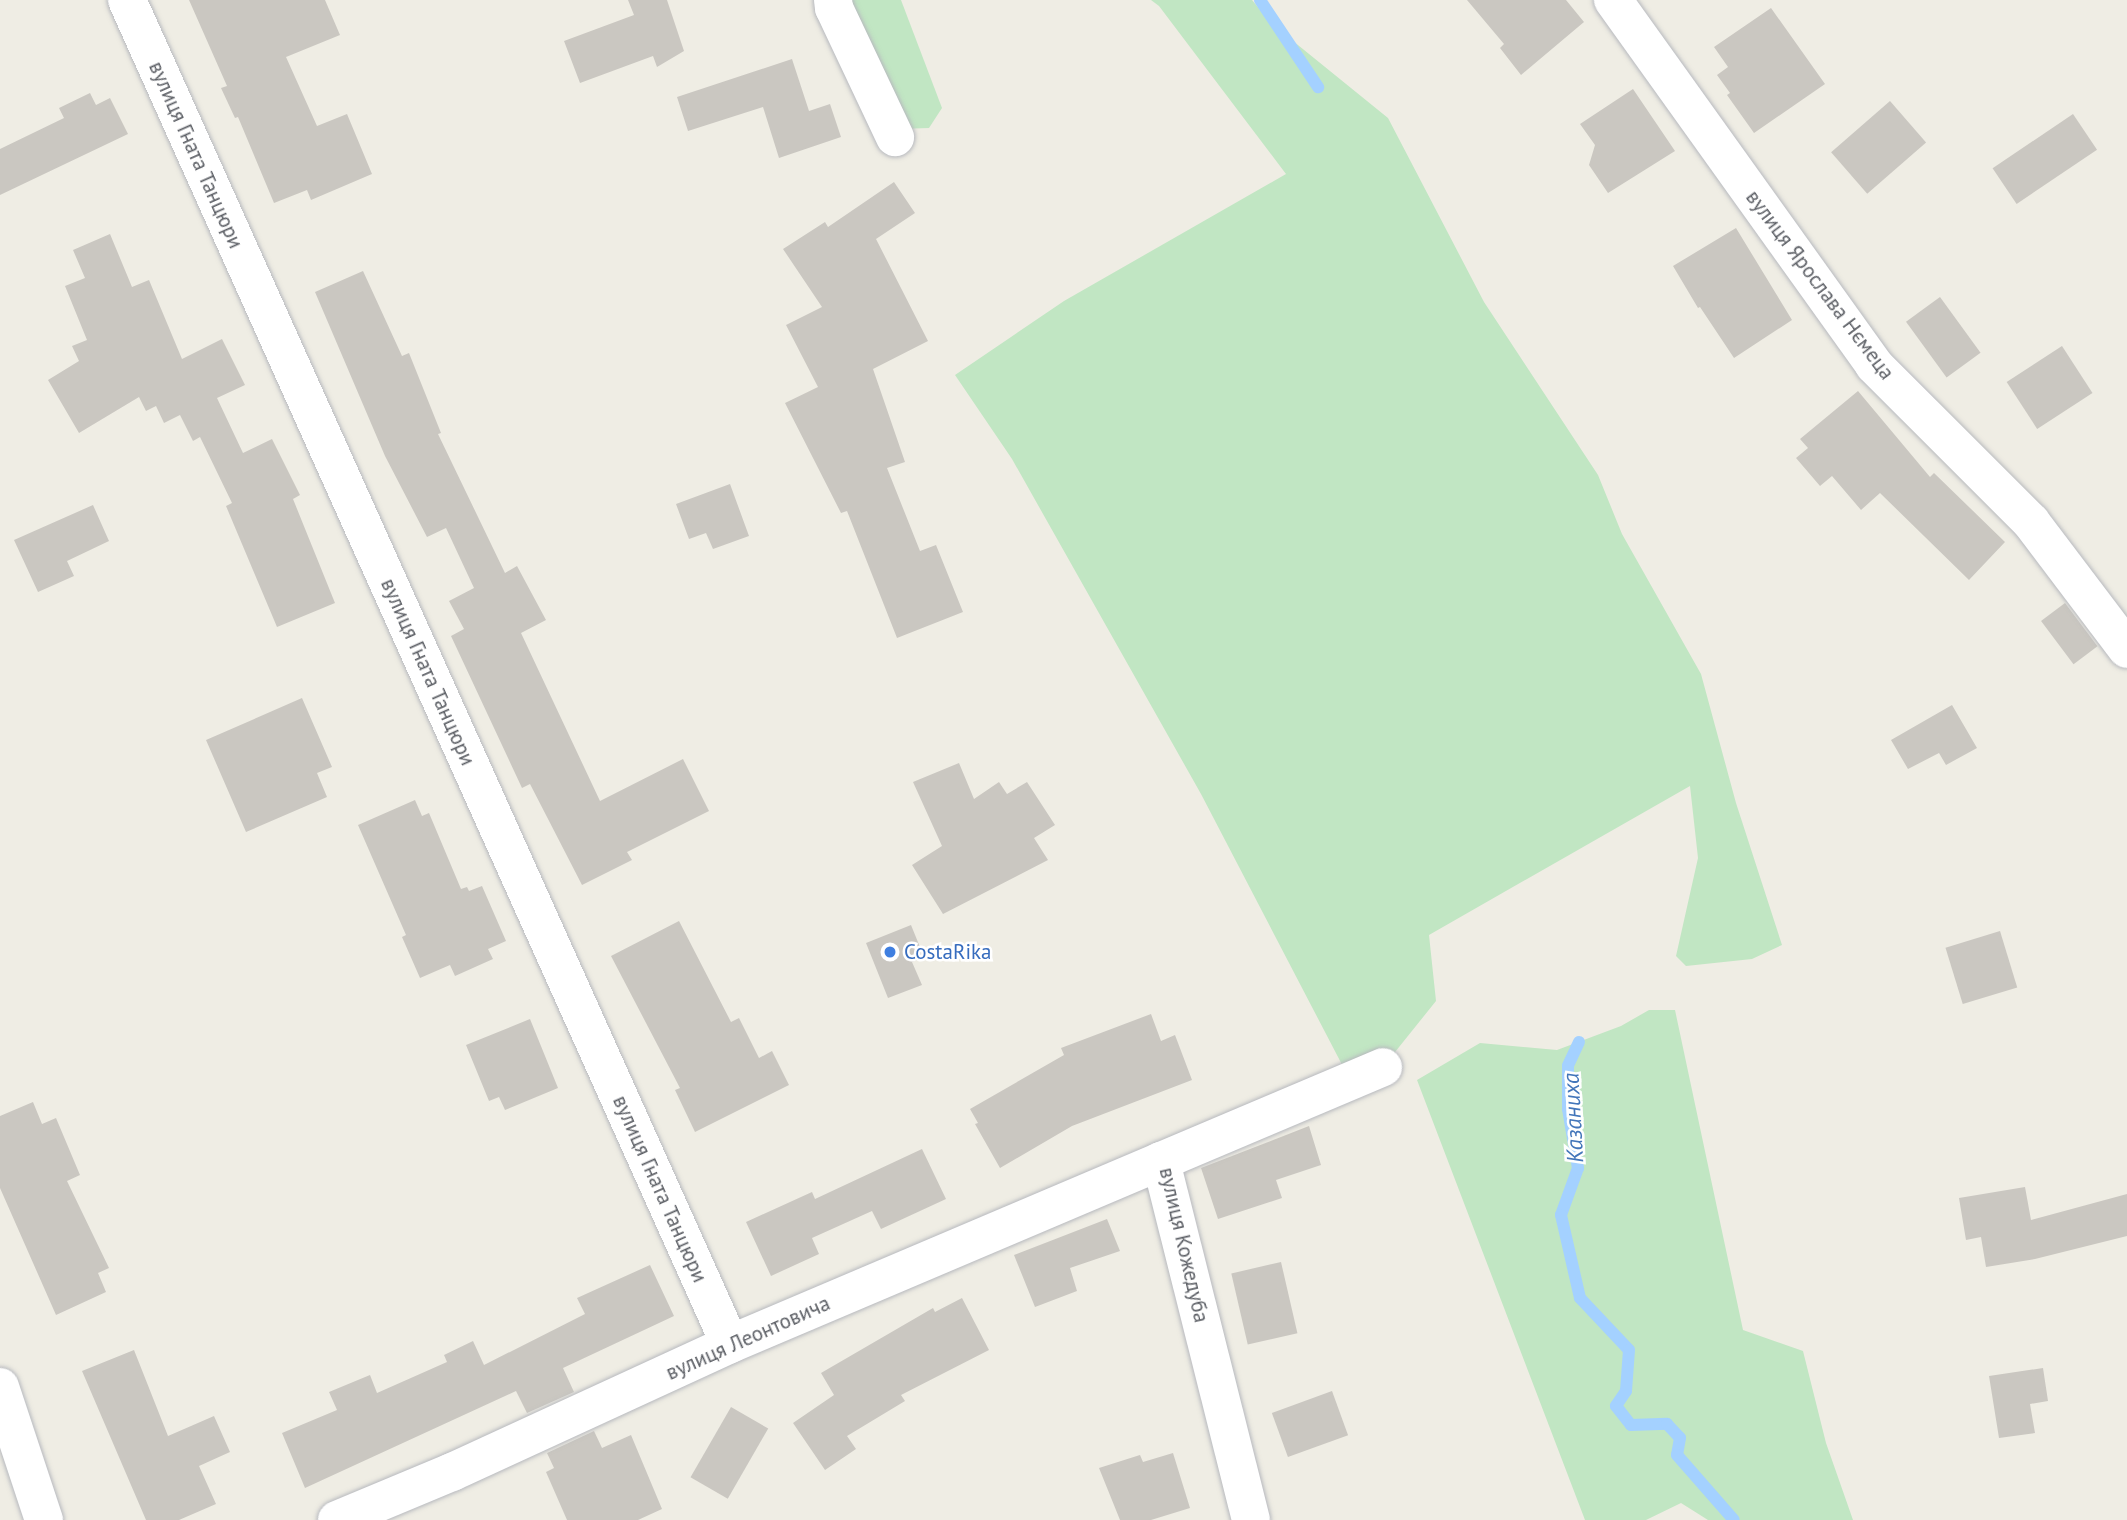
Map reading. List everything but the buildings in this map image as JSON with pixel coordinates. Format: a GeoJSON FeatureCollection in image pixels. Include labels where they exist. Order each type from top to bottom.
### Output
{"type":"FeatureCollection","features":[{"type":"Feature","properties":{"kind":"street","name":"вулиця Гната Танцюри"},"geometry":{"type":"LineString","coordinates":[[127,0],[730,1344]]}},
{"type":"Feature","properties":{"kind":"street"},"geometry":{"type":"LineString","coordinates":[[833,0],[834,8],[895,137]]}},
{"type":"Feature","properties":{"kind":"street","name":"вулиця Ярослава Нємеца"},"geometry":{"type":"LineString","coordinates":[[1613,0],[1874,365],[2031,522],[2127,649]]}},
{"type":"Feature","properties":{"kind":"street","name":"вулиця Кожедуба"},"geometry":{"type":"LineString","coordinates":[[1251,1520],[1161,1161],[1383,1067]]}},
{"type":"Feature","properties":{"kind":"street","name":"вулиця Леонтовича"},"geometry":{"type":"LineString","coordinates":[[337,1520],[452,1472],[730,1344],[1161,1161]]}},
{"type":"Feature","properties":{"kind":"street"},"geometry":{"type":"LineString","coordinates":[[0,1387],[44,1520]]}},
{"type":"Feature","properties":{"kind":"green space"},"geometry":{"type":"Polygon","coordinates":[[[833,0],[901,0],[942,108],[929,128],[899,129],[833,0]]]}},
{"type":"Feature","properties":{"kind":"green space"},"geometry":{"type":"Polygon","coordinates":[[[1151,0],[1252,0],[1272,24],[1388,118],[1484,302],[1598,475],[1622,534],[1701,674],[1736,803],[1782,945],[1752,959],[1686,966],[1676,956],[1698,858],[1690,786],[1429,935],[1436,1001],[1383,1067],[1350,1080],[1201,794],[1012,459],[955,375],[1064,301],[1286,174],[1159,6],[1151,0]]]}},
{"type":"Feature","properties":{"kind":"green space"},"geometry":{"type":"Polygon","coordinates":[[[1649,1010],[1675,1010],[1743,1330],[1803,1351],[1826,1443],[1853,1520],[1708,1520],[1681,1503],[1646,1520],[1585,1520],[1417,1080],[1480,1043],[1557,1050],[1621,1026],[1649,1010]]]}},
{"type":"Feature","properties":{"kind":"waterway","name":"Казаниха"},"geometry":{"type":"LineString","coordinates":[[1260,0],[1318,87]]}},
{"type":"Feature","properties":{"kind":"waterway","name":"Казаниха"},"geometry":{"type":"LineString","coordinates":[[1579,1042],[1568,1066],[1568,1109],[1578,1168],[1561,1215],[1580,1298],[1629,1350],[1626,1391],[1616,1406],[1631,1425],[1667,1424],[1680,1438],[1677,1455],[1734,1520]]}},
{"type":"Feature","properties":{"kind":"place","name":"CostaRika"},"geometry":{"type":"Point","coordinates":[890,952]}}]}
